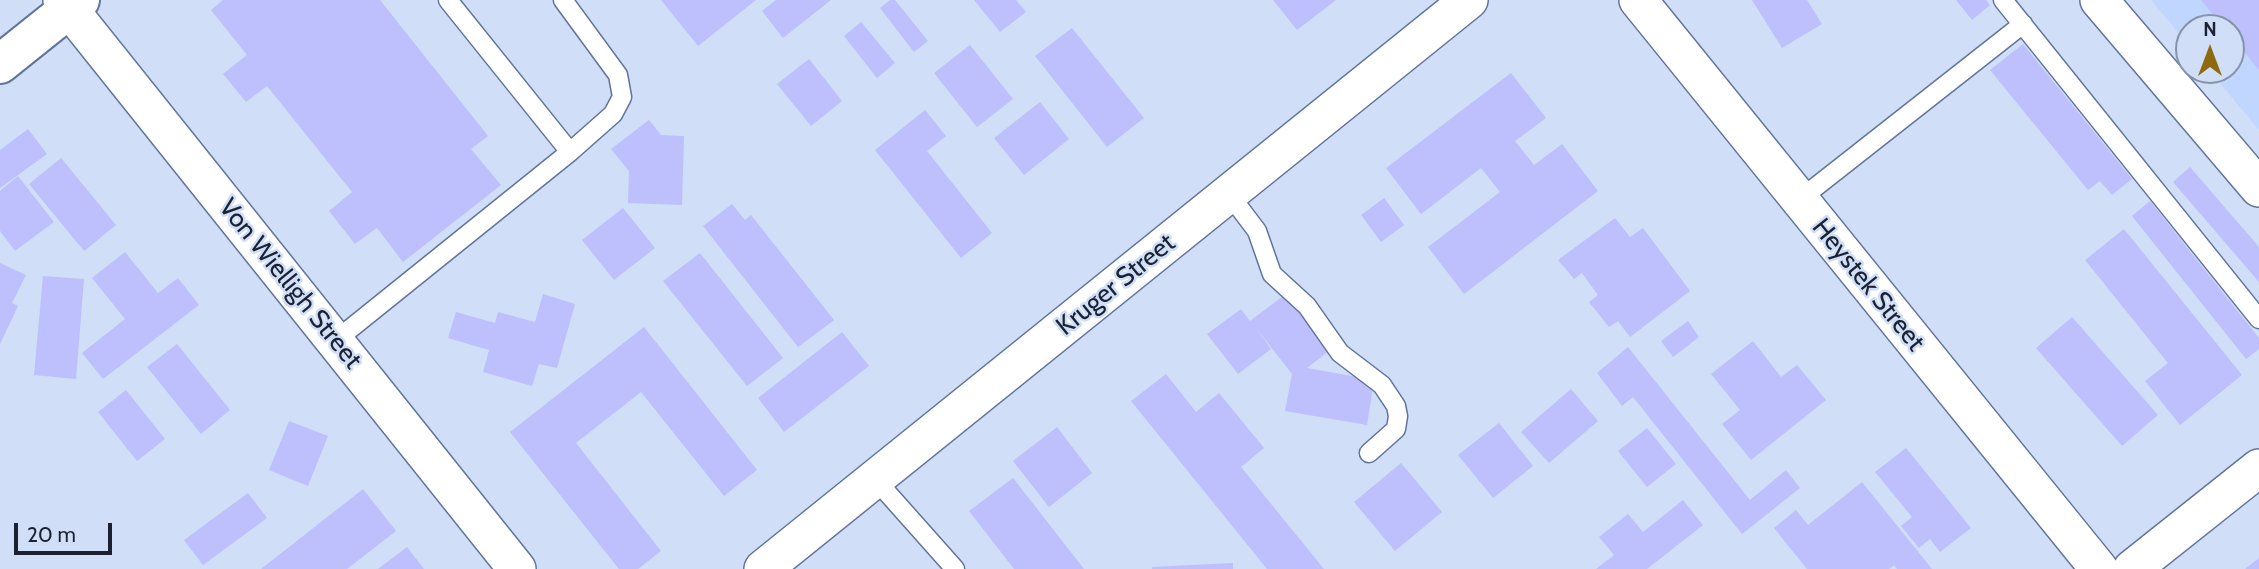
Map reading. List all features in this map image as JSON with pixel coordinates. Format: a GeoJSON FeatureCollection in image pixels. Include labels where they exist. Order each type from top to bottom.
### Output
{"type":"FeatureCollection","features":[{"type":"Feature","properties":{"kind":"street","name":"Kruger Street"},"geometry":{"type":"LineString","coordinates":[[763,569],[1469,0]]}},
{"type":"Feature","properties":{"kind":"street","name":"Heystek Street"},"geometry":{"type":"LineString","coordinates":[[1637,0],[2099,569]]}},
{"type":"Feature","properties":{"kind":"street"},"geometry":{"type":"LineString","coordinates":[[2099,0],[2259,188]]}},
{"type":"Feature","properties":{"kind":"street"},"geometry":{"type":"LineString","coordinates":[[0,64],[70,3]]}},
{"type":"Feature","properties":{"kind":"street","name":"Von Wielligh Street"},"geometry":{"type":"LineString","coordinates":[[70,3],[517,569]]}},
{"type":"Feature","properties":{"kind":"street"},"geometry":{"type":"LineString","coordinates":[[2132,569],[2259,468]]}},
{"type":"Feature","properties":{"kind":"lane"},"geometry":{"type":"LineString","coordinates":[[448,0],[570,152]]}},
{"type":"Feature","properties":{"kind":"lane"},"geometry":{"type":"LineString","coordinates":[[335,341],[570,152],[612,114],[622,97],[618,75],[563,0]]}},
{"type":"Feature","properties":{"kind":"lane"},"geometry":{"type":"LineString","coordinates":[[2003,0],[2259,319]]}},
{"type":"Feature","properties":{"kind":"lane"},"geometry":{"type":"LineString","coordinates":[[1799,200],[2022,24]]}},
{"type":"Feature","properties":{"kind":"lane"},"geometry":{"type":"LineString","coordinates":[[1229,194],[1257,231],[1272,274],[1307,306],[1340,353],[1382,385],[1396,406],[1398,416],[1395,429],[1369,453]]}},
{"type":"Feature","properties":{"kind":"lane"},"geometry":{"type":"LineString","coordinates":[[875,479],[955,569]]}},
{"type":"Feature","properties":{"kind":"shaded area"},"geometry":{"type":"Polygon","coordinates":[[[2151,0],[2259,0],[2259,130],[2221,84],[2245,84],[2245,14],[2175,14],[2175,29],[2151,0]]]}},
{"type":"Feature","properties":{"kind":"building"},"geometry":{"type":"Polygon","coordinates":[[[223,0],[380,0],[488,136],[471,149],[501,185],[403,262],[377,228],[355,244],[329,211],[352,192],[267,86],[246,102],[223,74],[247,55],[211,10],[223,0]]]}},
{"type":"Feature","properties":{"kind":"building"},"geometry":{"type":"Polygon","coordinates":[[[661,0],[756,0],[698,46],[661,0]]]}},
{"type":"Feature","properties":{"kind":"building"},"geometry":{"type":"Polygon","coordinates":[[[776,0],[831,0],[783,38],[762,11],[776,0]]]}},
{"type":"Feature","properties":{"kind":"building"},"geometry":{"type":"Polygon","coordinates":[[[890,0],[895,0],[928,41],[914,52],[880,8],[890,0]]]}},
{"type":"Feature","properties":{"kind":"building"},"geometry":{"type":"Polygon","coordinates":[[[974,0],[1016,0],[1026,12],[1000,32],[974,0]]]}},
{"type":"Feature","properties":{"kind":"building"},"geometry":{"type":"Polygon","coordinates":[[[1273,0],[1336,0],[1297,30],[1273,0]]]}},
{"type":"Feature","properties":{"kind":"building"},"geometry":{"type":"Polygon","coordinates":[[[1752,0],[1807,0],[1822,24],[1782,48],[1752,0]]]}},
{"type":"Feature","properties":{"kind":"building"},"geometry":{"type":"Polygon","coordinates":[[[1956,0],[1986,0],[1990,5],[1972,20],[1956,0]]]}},
{"type":"Feature","properties":{"kind":"building"},"geometry":{"type":"Polygon","coordinates":[[[2201,0],[2259,0],[2259,70],[2245,53],[2245,14],[2212,14],[2201,0]]]}},
{"type":"Feature","properties":{"kind":"building"},"geometry":{"type":"Polygon","coordinates":[[[861,22],[895,63],[877,78],[844,36],[861,22]]]}},
{"type":"Feature","properties":{"kind":"building"},"geometry":{"type":"Polygon","coordinates":[[[1072,28],[1144,118],[1107,147],[1035,56],[1072,28]]]}},
{"type":"Feature","properties":{"kind":"building"},"geometry":{"type":"Polygon","coordinates":[[[2023,44],[2132,179],[2112,195],[2100,181],[2088,190],[1990,70],[2023,44]]]}},
{"type":"Feature","properties":{"kind":"building"},"geometry":{"type":"Polygon","coordinates":[[[970,45],[1013,99],[977,127],[934,73],[970,45]]]}},
{"type":"Feature","properties":{"kind":"building"},"geometry":{"type":"Polygon","coordinates":[[[809,59],[842,101],[811,126],[777,84],[809,59]]]}},
{"type":"Feature","properties":{"kind":"building"},"geometry":{"type":"Polygon","coordinates":[[[1511,73],[1546,118],[1515,141],[1534,165],[1562,144],[1598,191],[1464,294],[1428,247],[1500,192],[1481,168],[1421,214],[1386,168],[1511,73]]]}},
{"type":"Feature","properties":{"kind":"building"},"geometry":{"type":"Polygon","coordinates":[[[1040,102],[1069,139],[1024,175],[994,138],[1040,102]]]}},
{"type":"Feature","properties":{"kind":"building"},"geometry":{"type":"Polygon","coordinates":[[[925,110],[946,136],[927,151],[992,233],[961,258],[875,150],[925,110]]]}},
{"type":"Feature","properties":{"kind":"building"},"geometry":{"type":"Polygon","coordinates":[[[649,120],[661,135],[684,136],[682,205],[628,203],[629,171],[611,149],[649,120]]]}},
{"type":"Feature","properties":{"kind":"building"},"geometry":{"type":"Polygon","coordinates":[[[28,129],[47,154],[0,188],[0,150],[28,129]]]}},
{"type":"Feature","properties":{"kind":"building"},"geometry":{"type":"Polygon","coordinates":[[[61,158],[116,225],[84,251],[29,184],[61,158]]]}},
{"type":"Feature","properties":{"kind":"building"},"geometry":{"type":"Polygon","coordinates":[[[2190,167],[2259,247],[2259,282],[2173,182],[2190,167]]]}},
{"type":"Feature","properties":{"kind":"building"},"geometry":{"type":"Polygon","coordinates":[[[18,176],[54,222],[15,251],[0,231],[0,191],[18,176]]]}},
{"type":"Feature","properties":{"kind":"building"},"geometry":{"type":"Polygon","coordinates":[[[1384,198],[1404,225],[1381,242],[1361,215],[1384,198]]]}},
{"type":"Feature","properties":{"kind":"building"},"geometry":{"type":"Polygon","coordinates":[[[2150,201],[2259,338],[2259,349],[2246,359],[2132,216],[2150,201]]]}},
{"type":"Feature","properties":{"kind":"building"},"geometry":{"type":"Polygon","coordinates":[[[732,204],[745,220],[751,215],[834,320],[798,347],[703,226],[732,204]]]}},
{"type":"Feature","properties":{"kind":"building"},"geometry":{"type":"Polygon","coordinates":[[[623,208],[655,248],[614,280],[582,240],[623,208]]]}},
{"type":"Feature","properties":{"kind":"building"},"geometry":{"type":"Polygon","coordinates":[[[1615,218],[1630,237],[1643,228],[1690,291],[1630,337],[1618,321],[1609,327],[1589,302],[1598,295],[1582,273],[1574,279],[1558,260],[1615,218]]]}},
{"type":"Feature","properties":{"kind":"building"},"geometry":{"type":"Polygon","coordinates":[[[2124,229],[2242,375],[2180,425],[2145,381],[2168,363],[2085,260],[2124,229]]]}},
{"type":"Feature","properties":{"kind":"building"},"geometry":{"type":"Polygon","coordinates":[[[125,252],[158,293],[178,278],[199,305],[103,379],[82,353],[125,319],[92,278],[125,252]]]}},
{"type":"Feature","properties":{"kind":"building"},"geometry":{"type":"Polygon","coordinates":[[[700,253],[783,358],[747,386],[663,281],[700,253]]]}},
{"type":"Feature","properties":{"kind":"building"},"geometry":{"type":"Polygon","coordinates":[[[0,263],[26,275],[12,303],[18,306],[0,344],[0,263]]]}},
{"type":"Feature","properties":{"kind":"building"},"geometry":{"type":"Polygon","coordinates":[[[43,276],[84,279],[76,379],[34,375],[43,276]]]}},
{"type":"Feature","properties":{"kind":"building"},"geometry":{"type":"Polygon","coordinates":[[[1287,293],[1330,350],[1307,368],[1374,380],[1367,425],[1285,411],[1292,374],[1257,329],[1271,349],[1238,374],[1207,334],[1241,309],[1250,321],[1287,293]]]}},
{"type":"Feature","properties":{"kind":"building"},"geometry":{"type":"Polygon","coordinates":[[[543,294],[575,304],[557,368],[539,364],[532,386],[483,372],[489,350],[448,338],[456,312],[495,323],[498,312],[535,322],[543,294]]]}},
{"type":"Feature","properties":{"kind":"building"},"geometry":{"type":"Polygon","coordinates":[[[2072,317],[2158,415],[2122,446],[2036,348],[2072,317]]]}},
{"type":"Feature","properties":{"kind":"building"},"geometry":{"type":"Polygon","coordinates":[[[1688,321],[1699,337],[1673,357],[1661,341],[1688,321]]]}},
{"type":"Feature","properties":{"kind":"building"},"geometry":{"type":"Polygon","coordinates":[[[644,327],[757,470],[724,496],[641,392],[576,443],[661,551],[638,569],[619,569],[510,432],[644,327]]]}},
{"type":"Feature","properties":{"kind":"building"},"geometry":{"type":"Polygon","coordinates":[[[842,332],[869,366],[784,432],[758,398],[842,332]]]}},
{"type":"Feature","properties":{"kind":"building"},"geometry":{"type":"Polygon","coordinates":[[[1753,341],[1781,377],[1797,365],[1826,400],[1751,460],[1722,424],[1740,410],[1711,374],[1753,341]]]}},
{"type":"Feature","properties":{"kind":"building"},"geometry":{"type":"Polygon","coordinates":[[[177,344],[230,410],[201,434],[147,367],[177,344]]]}},
{"type":"Feature","properties":{"kind":"building"},"geometry":{"type":"Polygon","coordinates":[[[1628,347],[1750,500],[1786,470],[1800,488],[1742,534],[1633,397],[1622,406],[1597,373],[1628,347]]]}},
{"type":"Feature","properties":{"kind":"building"},"geometry":{"type":"Polygon","coordinates":[[[1166,374],[1196,412],[1219,393],[1264,448],[1241,467],[1324,569],[1267,569],[1131,401],[1166,374]]]}},
{"type":"Feature","properties":{"kind":"building"},"geometry":{"type":"Polygon","coordinates":[[[1571,389],[1598,421],[1549,463],[1521,432],[1571,389]]]}},
{"type":"Feature","properties":{"kind":"building"},"geometry":{"type":"Polygon","coordinates":[[[126,390],[165,439],[137,461],[98,412],[126,390]]]}},
{"type":"Feature","properties":{"kind":"building"},"geometry":{"type":"Polygon","coordinates":[[[289,421],[328,436],[308,486],[269,470],[289,421]]]}},
{"type":"Feature","properties":{"kind":"building"},"geometry":{"type":"Polygon","coordinates":[[[1499,423],[1533,466],[1493,498],[1458,455],[1499,423]]]}},
{"type":"Feature","properties":{"kind":"building"},"geometry":{"type":"Polygon","coordinates":[[[1057,427],[1092,473],[1049,507],[1013,461],[1057,427]]]}},
{"type":"Feature","properties":{"kind":"building"},"geometry":{"type":"Polygon","coordinates":[[[1647,428],[1676,464],[1647,487],[1618,451],[1647,428]]]}},
{"type":"Feature","properties":{"kind":"building"},"geometry":{"type":"Polygon","coordinates":[[[1906,448],[1971,528],[1940,552],[1930,539],[1919,548],[1901,526],[1912,517],[1875,472],[1906,448]]]}},
{"type":"Feature","properties":{"kind":"building"},"geometry":{"type":"Polygon","coordinates":[[[1401,463],[1442,512],[1395,551],[1354,502],[1401,463]]]}},
{"type":"Feature","properties":{"kind":"building"},"geometry":{"type":"Polygon","coordinates":[[[1013,478],[1084,569],[1014,569],[969,511],[1013,478]]]}},
{"type":"Feature","properties":{"kind":"building"},"geometry":{"type":"Polygon","coordinates":[[[1862,482],[1932,569],[1897,569],[1894,565],[1889,569],[1807,569],[1774,528],[1796,510],[1808,525],[1862,482]]]}},
{"type":"Feature","properties":{"kind":"building"},"geometry":{"type":"Polygon","coordinates":[[[363,489],[396,531],[347,569],[261,569],[363,489]]]}},
{"type":"Feature","properties":{"kind":"building"},"geometry":{"type":"Polygon","coordinates":[[[248,493],[267,518],[203,565],[184,540],[248,493]]]}},
{"type":"Feature","properties":{"kind":"building"},"geometry":{"type":"Polygon","coordinates":[[[1683,500],[1703,525],[1647,569],[1596,569],[1614,555],[1599,537],[1628,514],[1643,532],[1683,500]]]}},
{"type":"Feature","properties":{"kind":"building"},"geometry":{"type":"Polygon","coordinates":[[[407,547],[424,569],[378,569],[407,547]]]}},
{"type":"Feature","properties":{"kind":"building"},"geometry":{"type":"Polygon","coordinates":[[[2259,558],[2259,569],[2245,569],[2259,558]]]}},
{"type":"Feature","properties":{"kind":"building"},"geometry":{"type":"Polygon","coordinates":[[[1233,563],[1233,569],[1152,569],[1152,567],[1233,563]]]}}]}
